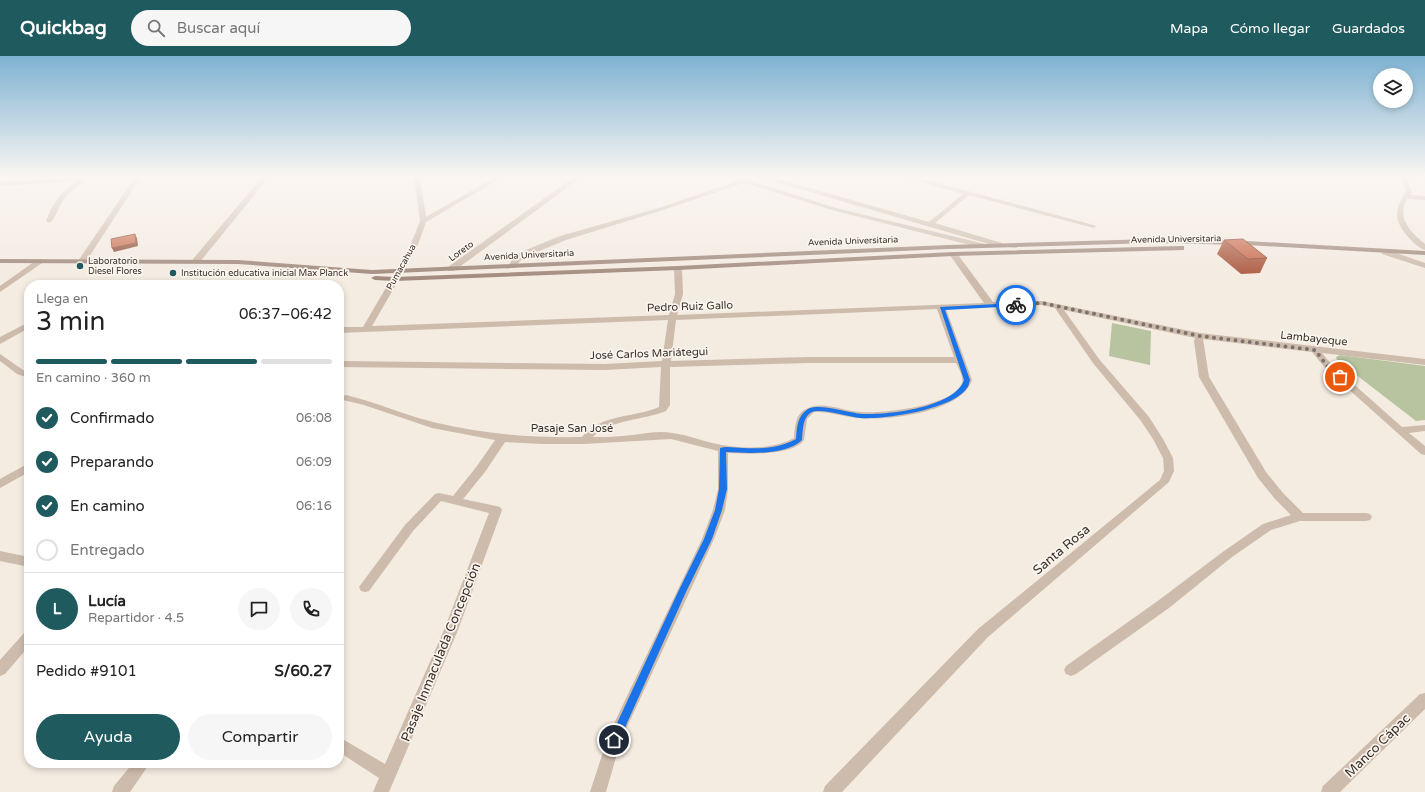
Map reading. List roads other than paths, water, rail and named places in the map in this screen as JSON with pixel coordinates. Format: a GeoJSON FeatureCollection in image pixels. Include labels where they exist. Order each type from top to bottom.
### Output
{"type":"FeatureCollection","features":[{"type":"Feature","properties":{"kind":"main road","name":"Avenida Universitaria"},"geometry":{"type":"LineString","coordinates":[[397,275],[451,269],[999,245],[1152,241],[1247,243],[1309,248]]}},
{"type":"Feature","properties":{"kind":"main road","name":"Avenida Universitaria"},"geometry":{"type":"LineString","coordinates":[[0,261],[196,261],[344,277],[678,268],[953,254],[1158,249],[1309,248]]}},
{"type":"Feature","properties":{"kind":"main road"},"geometry":{"type":"LineString","coordinates":[[1309,248],[1425,253]]}},
{"type":"Feature","properties":{"kind":"street"},"geometry":{"type":"LineString","coordinates":[[49,221],[54,211]]}},
{"type":"Feature","properties":{"kind":"street"},"geometry":{"type":"LineString","coordinates":[[82,261],[115,211]]}},
{"type":"Feature","properties":{"kind":"street"},"geometry":{"type":"LineString","coordinates":[[196,261],[237,211]]}},
{"type":"Feature","properties":{"kind":"street","name":"Pumacahua"},"geometry":{"type":"LineString","coordinates":[[366,329],[412,250],[423,221],[422,211]]}},
{"type":"Feature","properties":{"kind":"street"},"geometry":{"type":"LineString","coordinates":[[423,221],[440,211]]}},
{"type":"Feature","properties":{"kind":"street","name":"Loreto"},"geometry":{"type":"LineString","coordinates":[[451,269],[531,211]]}},
{"type":"Feature","properties":{"kind":"street"},"geometry":{"type":"LineString","coordinates":[[512,266],[524,254],[563,238],[654,211]]}},
{"type":"Feature","properties":{"kind":"street"},"geometry":{"type":"LineString","coordinates":[[843,211],[982,246]]}},
{"type":"Feature","properties":{"kind":"street"},"geometry":{"type":"LineString","coordinates":[[885,211],[999,245]]}},
{"type":"Feature","properties":{"kind":"street"},"geometry":{"type":"LineString","coordinates":[[930,224],[946,211]]}},
{"type":"Feature","properties":{"kind":"street"},"geometry":{"type":"LineString","coordinates":[[1036,211],[1094,226]]}},
{"type":"Feature","properties":{"kind":"street"},"geometry":{"type":"LineString","coordinates":[[1401,211],[1400,218],[1407,233],[1425,248]]}},
{"type":"Feature","properties":{"kind":"street"},"geometry":{"type":"LineString","coordinates":[[1385,252],[1425,266]]}},
{"type":"Feature","properties":{"kind":"street"},"geometry":{"type":"LineString","coordinates":[[953,254],[991,306]]}},
{"type":"Feature","properties":{"kind":"street"},"geometry":{"type":"LineString","coordinates":[[0,290],[41,261]]}},
{"type":"Feature","properties":{"kind":"street"},"geometry":{"type":"LineString","coordinates":[[584,441],[588,434],[610,423],[642,417],[663,409],[665,404],[666,364],[672,318],[679,294],[678,268]]}},
{"type":"Feature","properties":{"kind":"street","name":"Pedro Ruiz Gallo"},"geometry":{"type":"LineString","coordinates":[[344,330],[1042,303],[1058,307]]}},
{"type":"Feature","properties":{"kind":"street","name":"Lambayeque"},"geometry":{"type":"LineString","coordinates":[[1058,307],[1200,336],[1425,362]]}},
{"type":"Feature","properties":{"kind":"street","name":"Santa Rosa"},"geometry":{"type":"LineString","coordinates":[[831,792],[983,633],[1164,482],[1169,471],[1168,458],[1158,439],[1145,419],[1096,361],[1058,307]]}},
{"type":"Feature","properties":{"kind":"street"},"geometry":{"type":"LineString","coordinates":[[941,308],[960,360]]}},
{"type":"Feature","properties":{"kind":"street"},"geometry":{"type":"LineString","coordinates":[[0,341],[24,328]]}},
{"type":"Feature","properties":{"kind":"street"},"geometry":{"type":"LineString","coordinates":[[1200,336],[1198,341],[1204,377],[1262,475],[1279,496],[1300,517]]}},
{"type":"Feature","properties":{"kind":"street"},"geometry":{"type":"LineString","coordinates":[[1315,350],[1328,367],[1425,452]]}},
{"type":"Feature","properties":{"kind":"street"},"geometry":{"type":"LineString","coordinates":[[0,357],[24,373]]}},
{"type":"Feature","properties":{"kind":"street","name":"José Carlos Mariátegui"},"geometry":{"type":"LineString","coordinates":[[344,364],[605,367],[862,359],[960,360]]}},
{"type":"Feature","properties":{"kind":"street","name":"Pasaje San José"},"geometry":{"type":"LineString","coordinates":[[346,398],[367,403],[432,425],[502,438],[542,441],[584,441],[671,436],[722,449],[751,451],[773,449],[790,445],[799,440],[800,423],[804,416],[811,410],[861,416],[883,415],[915,410],[948,399],[964,388],[967,380],[960,360]]}},
{"type":"Feature","properties":{"kind":"street"},"geometry":{"type":"LineString","coordinates":[[1400,430],[1425,428]]}},
{"type":"Feature","properties":{"kind":"street"},"geometry":{"type":"LineString","coordinates":[[365,587],[394,547],[426,509],[439,497],[456,500],[481,469],[502,438]]}},
{"type":"Feature","properties":{"kind":"street"},"geometry":{"type":"LineString","coordinates":[[598,792],[614,740],[708,539],[719,510],[723,489],[722,449]]}},
{"type":"Feature","properties":{"kind":"street"},"geometry":{"type":"LineString","coordinates":[[0,484],[24,470]]}},
{"type":"Feature","properties":{"kind":"street","name":"Pasaje Inmaculada Concepción"},"geometry":{"type":"LineString","coordinates":[[381,792],[451,630],[496,510],[456,500]]}},
{"type":"Feature","properties":{"kind":"street"},"geometry":{"type":"LineString","coordinates":[[1071,670],[1164,604],[1228,554],[1267,527],[1300,517],[1366,517]]}},
{"type":"Feature","properties":{"kind":"street"},"geometry":{"type":"LineString","coordinates":[[0,556],[24,561]]}},
{"type":"Feature","properties":{"kind":"street"},"geometry":{"type":"LineString","coordinates":[[0,670],[24,643]]}},
{"type":"Feature","properties":{"kind":"street","name":"Manco Cápac"},"geometry":{"type":"LineString","coordinates":[[1329,792],[1425,699]]}},
{"type":"Feature","properties":{"kind":"street"},"geometry":{"type":"LineString","coordinates":[[344,747],[389,774]]}},
{"type":"Feature","properties":{"kind":"street"},"geometry":{"type":"LineString","coordinates":[[120,792],[138,768]]}},
{"type":"Feature","properties":{"kind":"place","name":"Laboratorio Diesel Flores"},"geometry":{"type":"Point","coordinates":[80,266]}},
{"type":"Feature","properties":{"kind":"place","name":"Institución educativa inicial Max Planck"},"geometry":{"type":"Point","coordinates":[173,273]}}]}
